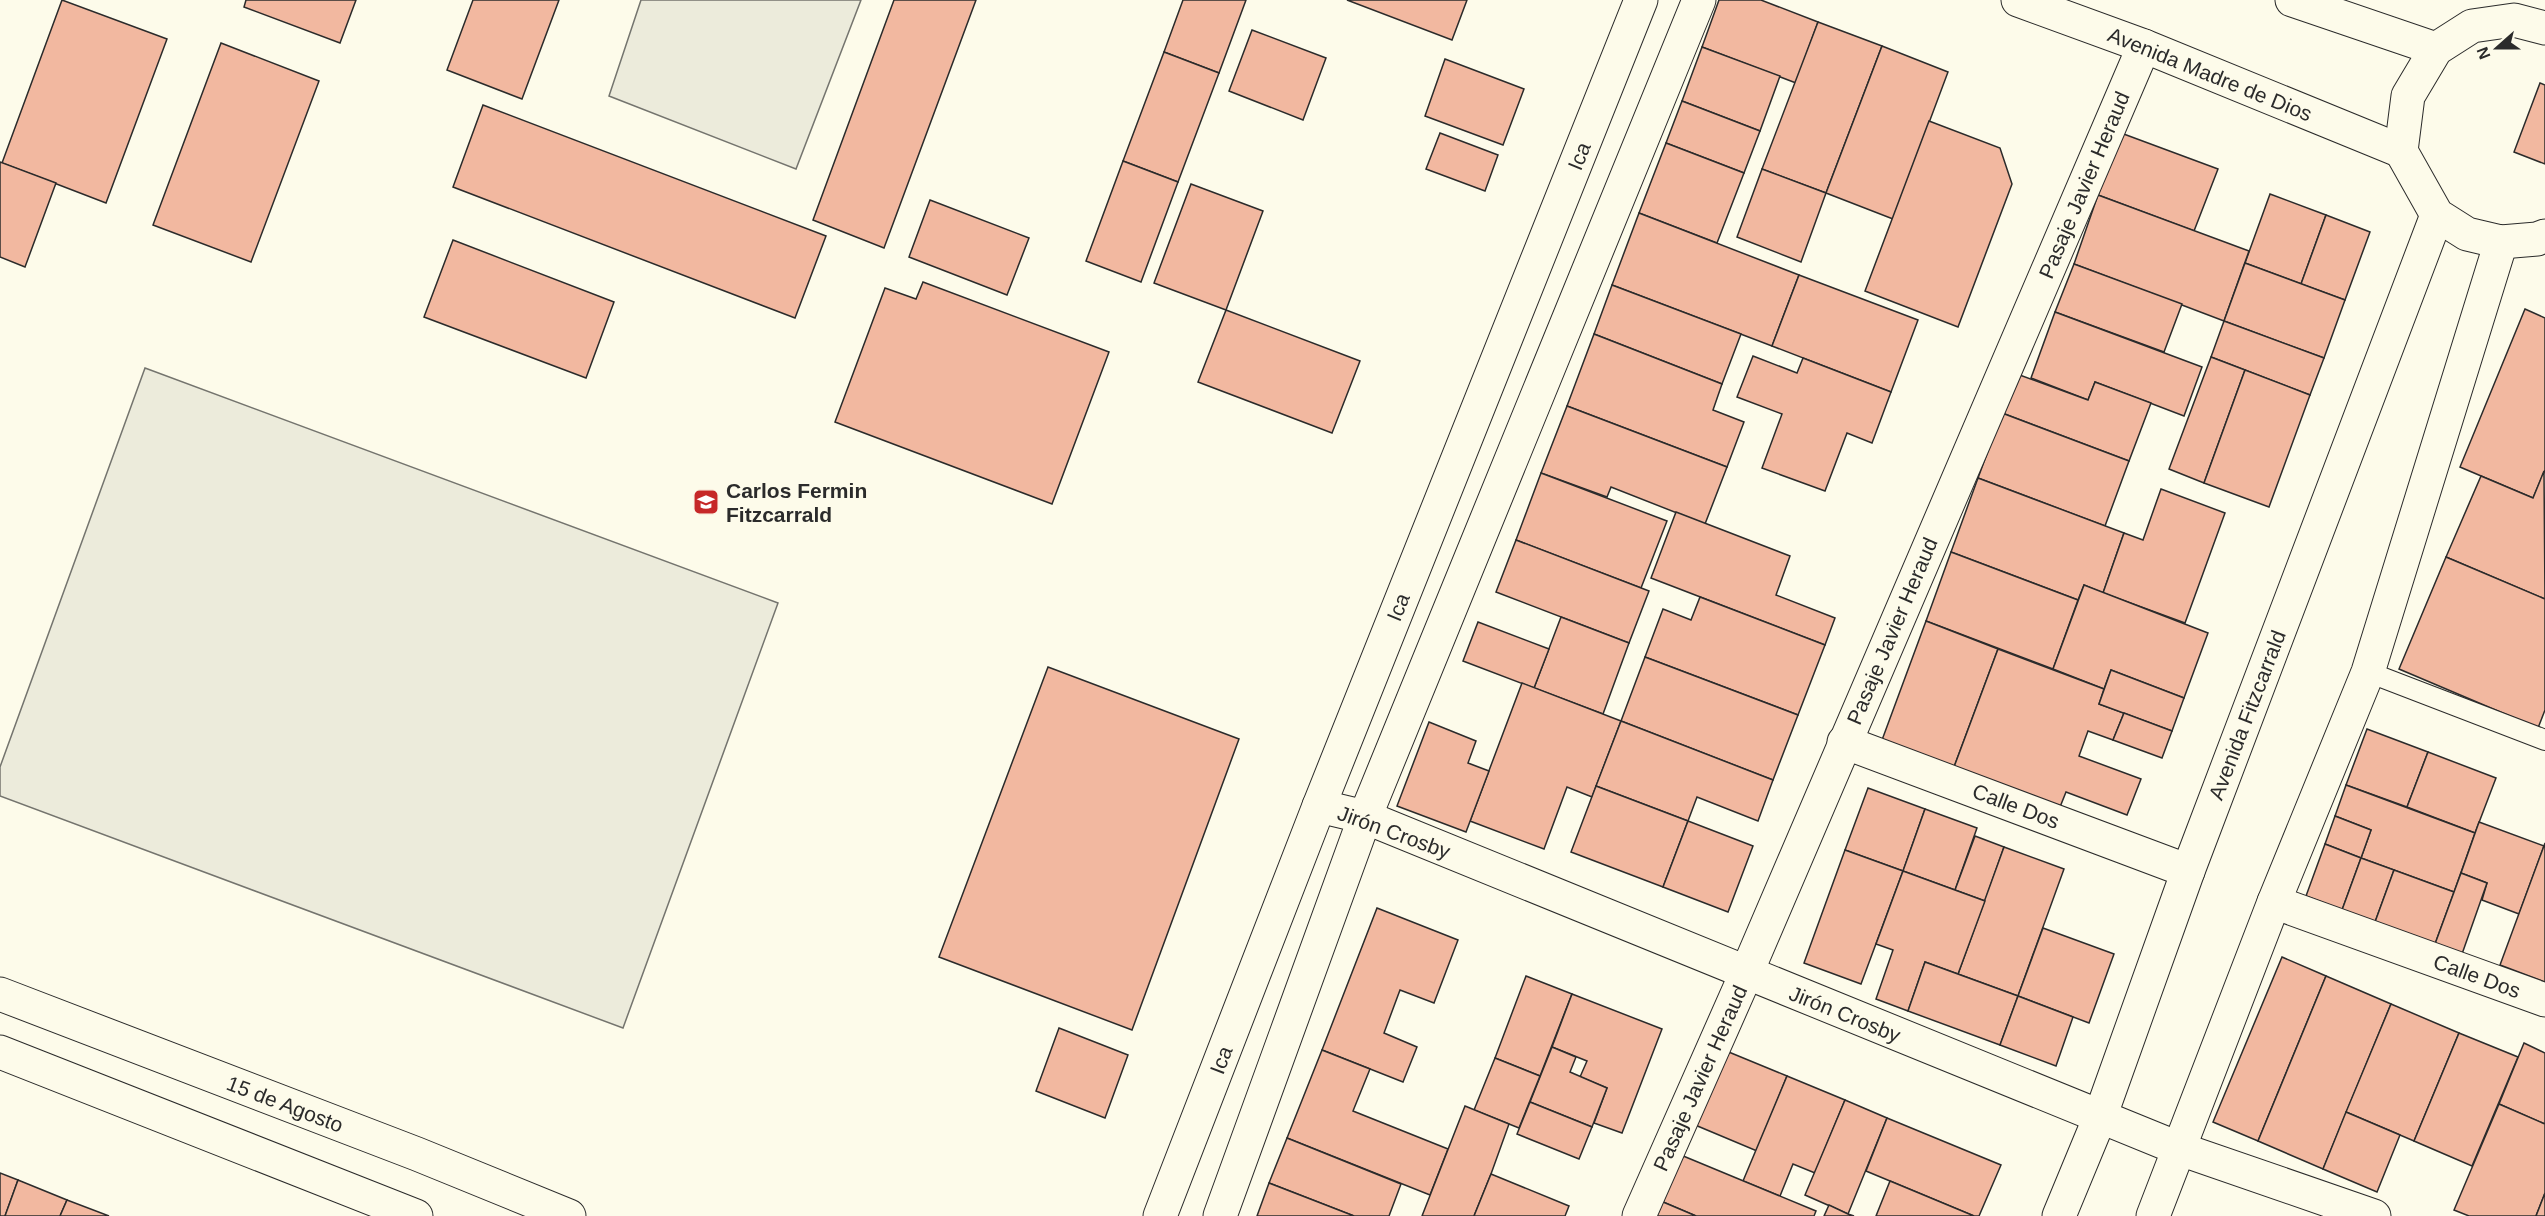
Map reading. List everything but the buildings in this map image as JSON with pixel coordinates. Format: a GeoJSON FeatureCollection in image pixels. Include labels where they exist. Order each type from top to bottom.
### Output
{"type":"FeatureCollection","features":[{"type":"Feature","properties":{"kind":"street","name":"Ica"},"geometry":{"type":"LineString","coordinates":[[1160,1216],[1319,806],[1641,0]]}},
{"type":"Feature","properties":{"kind":"street"},"geometry":{"type":"LineString","coordinates":[[1220,1216],[1365,817],[1699,0]]}},
{"type":"Feature","properties":{"kind":"street","name":"Avenida Madre de Dios"},"geometry":{"type":"LineString","coordinates":[[2018,0],[2144,46],[2401,151]]}},
{"type":"Feature","properties":{"kind":"street"},"geometry":{"type":"LineString","coordinates":[[2292,0],[2436,49]]}},
{"type":"Feature","properties":{"kind":"street"},"geometry":{"type":"LineString","coordinates":[[2527,16],[2472,27],[2436,49],[2408,96],[2401,151],[2437,215],[2467,234],[2501,242],[2537,239],[2545,236]]}},
{"type":"Feature","properties":{"kind":"street","name":"Pasaje Javier Heraud"},"geometry":{"type":"LineString","coordinates":[[1639,1216],[1746,974],[2144,46]]}},
{"type":"Feature","properties":{"kind":"street","name":"Avenida Fitzcarrald"},"geometry":{"type":"LineString","coordinates":[[2059,1216],[2100,1117],[2188,871],[2437,215]]}},
{"type":"Feature","properties":{"kind":"street"},"geometry":{"type":"LineString","coordinates":[[2153,1216],[2274,902],[2368,672],[2501,242]]}},
{"type":"Feature","properties":{"kind":"street","name":"Calle Dos"},"geometry":{"type":"LineString","coordinates":[[1845,742],[2188,871]]}},
{"type":"Feature","properties":{"kind":"street","name":"Jirón Crosby"},"geometry":{"type":"LineString","coordinates":[[1319,806],[1365,817],[2180,1149],[2373,1216]]}},
{"type":"Feature","properties":{"kind":"street","name":"Calle Dos"},"geometry":{"type":"LineString","coordinates":[[2274,902],[2545,1000]]}},
{"type":"Feature","properties":{"kind":"street","name":"15 de Agosto"},"geometry":{"type":"LineString","coordinates":[[0,994],[417,1154],[569,1216]]}},
{"type":"Feature","properties":{"kind":"street"},"geometry":{"type":"LineString","coordinates":[[0,1052],[398,1212]]}},
{"type":"Feature","properties":{"kind":"lane"},"geometry":{"type":"LineString","coordinates":[[2368,672],[2545,740]]}},
{"type":"Feature","properties":{"kind":"shaded area"},"geometry":{"type":"Polygon","coordinates":[[[641,0],[861,0],[796,169],[609,96],[641,0]]]}},
{"type":"Feature","properties":{"kind":"shaded area"},"geometry":{"type":"Polygon","coordinates":[[[145,368],[778,603],[623,1028],[0,796],[0,767],[145,368]]]}},
{"type":"Feature","properties":{"kind":"place","name":"Carlos Fermin Fitzcarrald"},"geometry":{"type":"Point","coordinates":[706,502]}}]}
